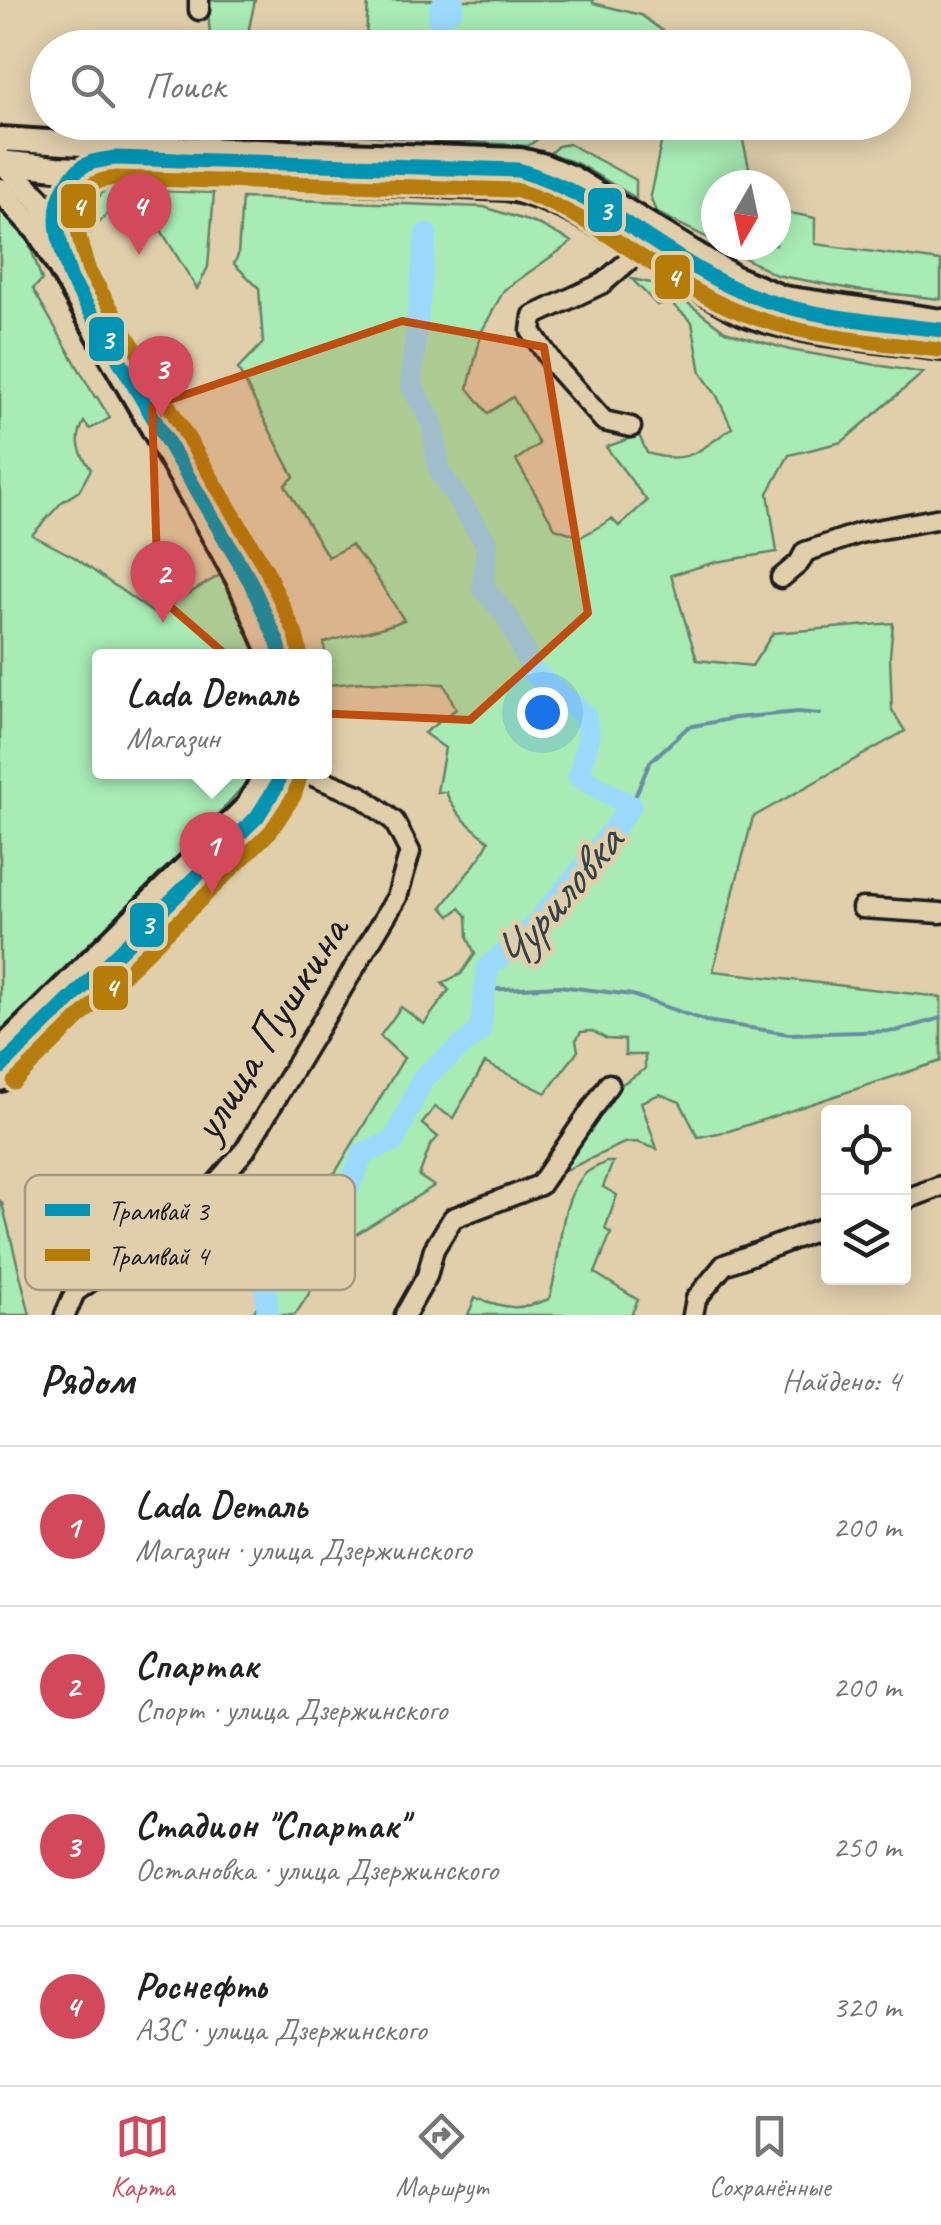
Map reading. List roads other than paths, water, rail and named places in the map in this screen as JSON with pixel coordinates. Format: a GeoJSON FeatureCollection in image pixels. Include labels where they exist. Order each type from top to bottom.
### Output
{"type":"FeatureCollection","features":[{"type":"Feature","properties":{"kind":"main road"},"geometry":{"type":"LineString","coordinates":[[0,139],[520,160],[572,178],[758,289],[783,298],[941,321]]}},
{"type":"Feature","properties":{"kind":"main road"},"geometry":{"type":"LineString","coordinates":[[39,232],[45,187],[56,168],[75,157],[114,146]]}},
{"type":"Feature","properties":{"kind":"main road"},"geometry":{"type":"LineString","coordinates":[[2,162],[56,168],[506,188],[533,193],[583,215],[745,314],[778,324],[941,348]]}},
{"type":"Feature","properties":{"kind":"main road"},"geometry":{"type":"LineString","coordinates":[[2,162],[42,203],[86,276],[268,585],[293,649]]}},
{"type":"Feature","properties":{"kind":"main road"},"geometry":{"type":"LineString","coordinates":[[86,276],[68,229],[72,200],[90,178],[116,170]]}},
{"type":"Feature","properties":{"kind":"main road"},"geometry":{"type":"LineString","coordinates":[[0,190],[39,232],[184,480],[233,570],[269,649]]}},
{"type":"Feature","properties":{"kind":"main road"},"geometry":{"type":"LineString","coordinates":[[0,1051],[248,806],[262,779]]}},
{"type":"Feature","properties":{"kind":"main road"},"geometry":{"type":"LineString","coordinates":[[0,1080],[260,822],[287,779]]}},
{"type":"Feature","properties":{"kind":"street"},"geometry":{"type":"LineString","coordinates":[[631,427],[604,422],[555,366],[531,331],[534,316],[603,283],[640,251]]}},
{"type":"Feature","properties":{"kind":"street"},"geometry":{"type":"LineString","coordinates":[[782,578],[799,564],[805,552],[860,532],[941,518]]}},
{"type":"Feature","properties":{"kind":"street","name":"улица Пушкина"},"geometry":{"type":"LineString","coordinates":[[223,1175],[245,1150],[396,897],[410,852],[394,822],[361,796],[320,779]]}},
{"type":"Feature","properties":{"kind":"street"},"geometry":{"type":"LineString","coordinates":[[862,908],[941,914]]}},
{"type":"Feature","properties":{"kind":"street"},"geometry":{"type":"LineString","coordinates":[[405,1315],[427,1276],[434,1248],[453,1218],[540,1185],[609,1084]]}},
{"type":"Feature","properties":{"kind":"street"},"geometry":{"type":"LineString","coordinates":[[911,1197],[941,1186]]}},
{"type":"Feature","properties":{"kind":"street"},"geometry":{"type":"LineString","coordinates":[[693,1315],[696,1299],[724,1265],[821,1229]]}},
{"type":"Feature","properties":{"kind":"street","name":"улица Пушкина"},"geometry":{"type":"LineString","coordinates":[[65,1315],[78,1290]]}},
{"type":"Feature","properties":{"kind":"waterway","name":"Чуриловка"},"geometry":{"type":"LineString","coordinates":[[439,30],[440,8],[452,10],[453,0]]}},
{"type":"Feature","properties":{"kind":"waterway","name":"Чуриловка"},"geometry":{"type":"LineString","coordinates":[[354,1175],[363,1154],[394,1141],[423,1078],[480,1031],[488,967],[523,938],[631,806],[579,777],[589,736],[585,715],[533,672],[507,616],[483,588],[487,544],[440,472],[432,423],[411,384],[426,234]]}},
{"type":"Feature","properties":{"kind":"waterway"},"geometry":{"type":"LineString","coordinates":[[631,806],[650,762],[688,727],[735,718],[798,712],[820,714]]}},
{"type":"Feature","properties":{"kind":"waterway"},"geometry":{"type":"LineString","coordinates":[[485,990],[559,986],[632,995],[706,1021],[789,1034],[896,1031],[941,1018]]}},
{"type":"Feature","properties":{"kind":"waterway","name":"Чуриловка"},"geometry":{"type":"LineString","coordinates":[[265,1290],[268,1315]]}},
{"type":"Feature","properties":{"kind":"tram line","name":"3"},"geometry":{"type":"LineString","coordinates":[[279,649],[250,581],[71,279],[58,232],[58,208],[68,181],[86,165],[114,158],[518,170],[574,193],[698,270],[751,295],[831,316],[941,330]]}},
{"type":"Feature","properties":{"kind":"tram line","name":"4"},"geometry":{"type":"LineString","coordinates":[[299,649],[267,571],[89,271],[77,214],[84,193],[98,182],[116,178],[515,190],[568,212],[690,287],[741,313],[824,335],[938,350]]}},
{"type":"Feature","properties":{"kind":"tram line","name":"3"},"geometry":{"type":"LineString","coordinates":[[0,1068],[257,817],[279,779]]}},
{"type":"Feature","properties":{"kind":"tram line","name":"4"},"geometry":{"type":"LineString","coordinates":[[14,1082],[271,831],[294,796],[300,779]]}},
{"type":"Feature","properties":{"kind":"place","name":"Роснефть"},"geometry":{"type":"Point","coordinates":[139,255]}},
{"type":"Feature","properties":{"kind":"place","name":"Стадион \"Спартак\""},"geometry":{"type":"Point","coordinates":[161,418]}},
{"type":"Feature","properties":{"kind":"place","name":"Спартак"},"geometry":{"type":"Point","coordinates":[163,623]}},
{"type":"Feature","properties":{"kind":"place","name":"Lada Dеталь"},"geometry":{"type":"Point","coordinates":[212,894]}}]}
